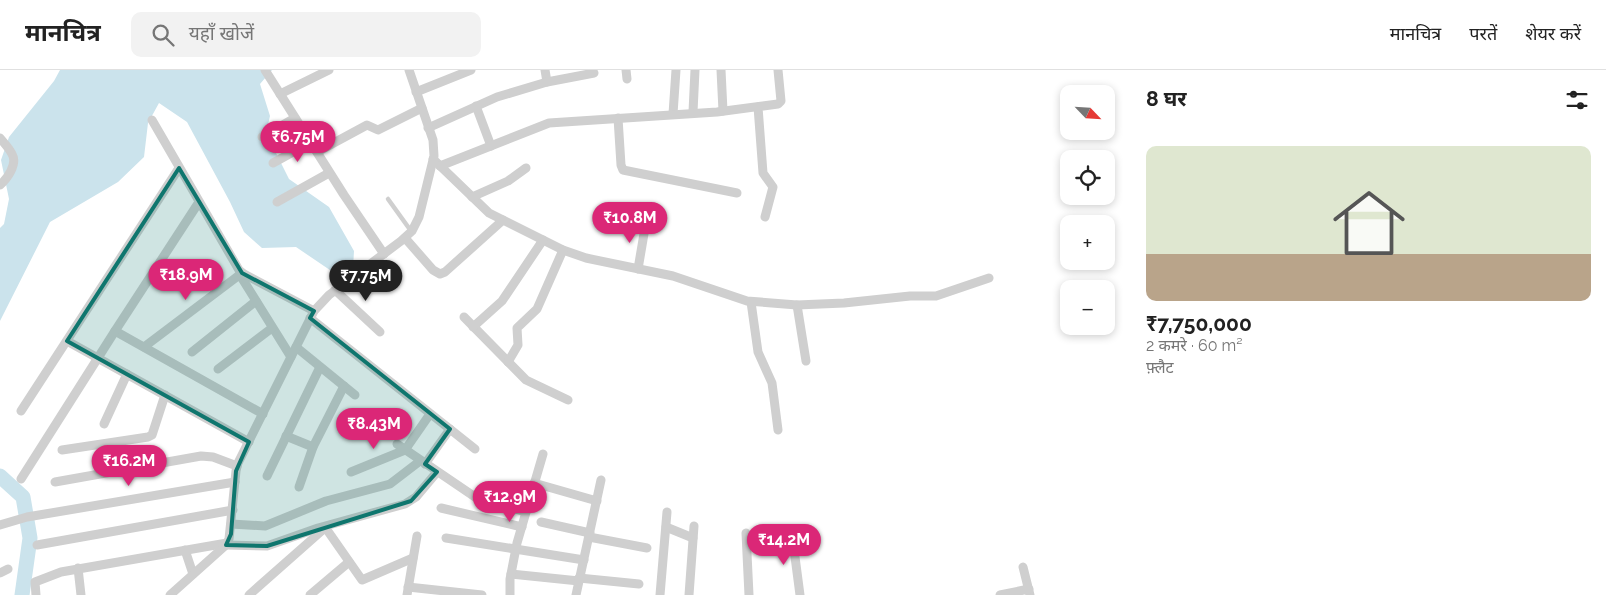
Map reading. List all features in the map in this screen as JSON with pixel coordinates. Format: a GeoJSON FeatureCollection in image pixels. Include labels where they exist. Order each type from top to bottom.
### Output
{"type":"FeatureCollection","features":[{"type":"Feature","properties":{"kind":"street"},"geometry":{"type":"LineString","coordinates":[[265,70],[329,172],[384,254]]}},
{"type":"Feature","properties":{"kind":"street"},"geometry":{"type":"LineString","coordinates":[[280,94],[329,70]]}},
{"type":"Feature","properties":{"kind":"street"},"geometry":{"type":"LineString","coordinates":[[170,595],[227,544],[231,534],[237,466],[320,302],[408,235],[419,217],[437,162],[433,140],[409,70]]}},
{"type":"Feature","properties":{"kind":"street"},"geometry":{"type":"LineString","coordinates":[[416,92],[470,70]]}},
{"type":"Feature","properties":{"kind":"street"},"geometry":{"type":"LineString","coordinates":[[545,70],[547,82]]}},
{"type":"Feature","properties":{"kind":"street"},"geometry":{"type":"LineString","coordinates":[[673,114],[676,70]]}},
{"type":"Feature","properties":{"kind":"street"},"geometry":{"type":"LineString","coordinates":[[692,112],[695,70]]}},
{"type":"Feature","properties":{"kind":"street"},"geometry":{"type":"LineString","coordinates":[[721,70],[722,111]]}},
{"type":"Feature","properties":{"kind":"street"},"geometry":{"type":"LineString","coordinates":[[437,162],[491,146],[549,123],[722,111],[778,104],[781,101],[778,70]]}},
{"type":"Feature","properties":{"kind":"street"},"geometry":{"type":"LineString","coordinates":[[428,128],[497,97],[547,82],[594,73]]}},
{"type":"Feature","properties":{"kind":"street"},"geometry":{"type":"LineString","coordinates":[[476,106],[491,146]]}},
{"type":"Feature","properties":{"kind":"street"},"geometry":{"type":"LineString","coordinates":[[758,107],[763,173],[773,187],[765,217]]}},
{"type":"Feature","properties":{"kind":"street"},"geometry":{"type":"LineString","coordinates":[[317,152],[367,125],[378,130],[422,108]]}},
{"type":"Feature","properties":{"kind":"street"},"geometry":{"type":"LineString","coordinates":[[262,137],[295,118]]}},
{"type":"Feature","properties":{"kind":"street"},"geometry":{"type":"LineString","coordinates":[[618,118],[621,165],[623,170],[737,193]]}},
{"type":"Feature","properties":{"kind":"street"},"geometry":{"type":"LineString","coordinates":[[152,120],[233,262],[291,357]]}},
{"type":"Feature","properties":{"kind":"street"},"geometry":{"type":"LineString","coordinates":[[0,138],[14,158],[12,167],[0,185]]}},
{"type":"Feature","properties":{"kind":"street"},"geometry":{"type":"LineString","coordinates":[[273,163],[310,142]]}},
{"type":"Feature","properties":{"kind":"street"},"geometry":{"type":"LineString","coordinates":[[437,162],[489,213],[563,250],[586,258],[673,276],[751,302],[797,305],[844,304],[910,296],[936,296],[989,278]]}},
{"type":"Feature","properties":{"kind":"street"},"geometry":{"type":"LineString","coordinates":[[21,411],[179,168]]}},
{"type":"Feature","properties":{"kind":"street"},"geometry":{"type":"LineString","coordinates":[[472,197],[508,181],[526,168]]}},
{"type":"Feature","properties":{"kind":"street"},"geometry":{"type":"LineString","coordinates":[[277,202],[329,172]]}},
{"type":"Feature","properties":{"kind":"street"},"geometry":{"type":"LineString","coordinates":[[21,479],[199,202]]}},
{"type":"Feature","properties":{"kind":"street"},"geometry":{"type":"LineString","coordinates":[[408,235],[433,270],[440,274],[445,272],[503,220]]}},
{"type":"Feature","properties":{"kind":"street"},"geometry":{"type":"LineString","coordinates":[[638,268],[646,222]]}},
{"type":"Feature","properties":{"kind":"street"},"geometry":{"type":"LineString","coordinates":[[473,327],[502,301],[543,240]]}},
{"type":"Feature","properties":{"kind":"street"},"geometry":{"type":"LineString","coordinates":[[508,362],[518,345],[516,330],[537,309],[563,250]]}},
{"type":"Feature","properties":{"kind":"street"},"geometry":{"type":"LineString","coordinates":[[241,274],[312,315],[430,414],[475,449]]}},
{"type":"Feature","properties":{"kind":"street"},"geometry":{"type":"LineString","coordinates":[[144,347],[241,274]]}},
{"type":"Feature","properties":{"kind":"street"},"geometry":{"type":"LineString","coordinates":[[336,290],[380,332]]}},
{"type":"Feature","properties":{"kind":"street"},"geometry":{"type":"LineString","coordinates":[[192,352],[256,301]]}},
{"type":"Feature","properties":{"kind":"street"},"geometry":{"type":"LineString","coordinates":[[751,302],[758,352],[772,383],[778,430]]}},
{"type":"Feature","properties":{"kind":"street"},"geometry":{"type":"LineString","coordinates":[[797,305],[806,361]]}},
{"type":"Feature","properties":{"kind":"street"},"geometry":{"type":"LineString","coordinates":[[464,317],[526,380],[568,400]]}},
{"type":"Feature","properties":{"kind":"street"},"geometry":{"type":"LineString","coordinates":[[218,369],[272,328]]}},
{"type":"Feature","properties":{"kind":"street"},"geometry":{"type":"LineString","coordinates":[[115,331],[263,414]]}},
{"type":"Feature","properties":{"kind":"street"},"geometry":{"type":"LineString","coordinates":[[67,341],[249,442]]}},
{"type":"Feature","properties":{"kind":"street"},"geometry":{"type":"LineString","coordinates":[[296,347],[355,394]]}},
{"type":"Feature","properties":{"kind":"street"},"geometry":{"type":"LineString","coordinates":[[267,476],[320,367]]}},
{"type":"Feature","properties":{"kind":"street"},"geometry":{"type":"LineString","coordinates":[[104,424],[127,374]]}},
{"type":"Feature","properties":{"kind":"street"},"geometry":{"type":"LineString","coordinates":[[299,487],[313,447],[344,386]]}},
{"type":"Feature","properties":{"kind":"street"},"geometry":{"type":"LineString","coordinates":[[62,450],[152,435],[166,395]]}},
{"type":"Feature","properties":{"kind":"street"},"geometry":{"type":"LineString","coordinates":[[351,472],[405,450],[430,414]]}},
{"type":"Feature","properties":{"kind":"street"},"geometry":{"type":"LineString","coordinates":[[232,524],[265,526],[326,501],[386,486],[423,462],[450,429]]}},
{"type":"Feature","properties":{"kind":"street"},"geometry":{"type":"LineString","coordinates":[[286,436],[313,447]]}},
{"type":"Feature","properties":{"kind":"street"},"geometry":{"type":"LineString","coordinates":[[397,444],[478,499],[526,512]]}},
{"type":"Feature","properties":{"kind":"street"},"geometry":{"type":"LineString","coordinates":[[510,595],[511,574],[516,548],[543,454]]}},
{"type":"Feature","properties":{"kind":"street"},"geometry":{"type":"LineString","coordinates":[[56,482],[201,456],[213,457],[237,466]]}},
{"type":"Feature","properties":{"kind":"street"},"geometry":{"type":"LineString","coordinates":[[36,595],[34,584],[37,580],[78,568],[227,544],[267,546],[327,526],[405,504],[416,497],[437,472]]}},
{"type":"Feature","properties":{"kind":"street"},"geometry":{"type":"LineString","coordinates":[[576,595],[601,480]]}},
{"type":"Feature","properties":{"kind":"street"},"geometry":{"type":"LineString","coordinates":[[0,525],[27,516],[235,482]]}},
{"type":"Feature","properties":{"kind":"street"},"geometry":{"type":"LineString","coordinates":[[534,483],[597,501]]}},
{"type":"Feature","properties":{"kind":"street"},"geometry":{"type":"LineString","coordinates":[[441,508],[522,527]]}},
{"type":"Feature","properties":{"kind":"street"},"geometry":{"type":"LineString","coordinates":[[37,545],[233,510]]}},
{"type":"Feature","properties":{"kind":"street"},"geometry":{"type":"LineString","coordinates":[[660,595],[667,512]]}},
{"type":"Feature","properties":{"kind":"street"},"geometry":{"type":"LineString","coordinates":[[541,522],[647,548]]}},
{"type":"Feature","properties":{"kind":"street"},"geometry":{"type":"LineString","coordinates":[[327,526],[359,578],[364,580],[413,558]]}},
{"type":"Feature","properties":{"kind":"street"},"geometry":{"type":"LineString","coordinates":[[249,595],[327,526]]}},
{"type":"Feature","properties":{"kind":"street"},"geometry":{"type":"LineString","coordinates":[[689,595],[694,526]]}},
{"type":"Feature","properties":{"kind":"street"},"geometry":{"type":"LineString","coordinates":[[666,528],[693,538]]}},
{"type":"Feature","properties":{"kind":"street"},"geometry":{"type":"LineString","coordinates":[[746,533],[749,595]]}},
{"type":"Feature","properties":{"kind":"street"},"geometry":{"type":"LineString","coordinates":[[792,534],[800,595]]}},
{"type":"Feature","properties":{"kind":"street"},"geometry":{"type":"LineString","coordinates":[[417,536],[408,591],[482,595]]}},
{"type":"Feature","properties":{"kind":"street"},"geometry":{"type":"LineString","coordinates":[[446,538],[584,560]]}},
{"type":"Feature","properties":{"kind":"street"},"geometry":{"type":"LineString","coordinates":[[185,550],[193,574]]}},
{"type":"Feature","properties":{"kind":"street"},"geometry":{"type":"LineString","coordinates":[[310,595],[349,562]]}},
{"type":"Feature","properties":{"kind":"street"},"geometry":{"type":"LineString","coordinates":[[1000,595],[1029,592],[1023,567]]}},
{"type":"Feature","properties":{"kind":"street"},"geometry":{"type":"LineString","coordinates":[[78,568],[81,595]]}},
{"type":"Feature","properties":{"kind":"street"},"geometry":{"type":"LineString","coordinates":[[511,574],[639,584]]}},
{"type":"Feature","properties":{"kind":"lane"},"geometry":{"type":"LineString","coordinates":[[388,198],[408,235]]}},
{"type":"Feature","properties":{"kind":"highlighted area"},"geometry":{"type":"Polygon","coordinates":[[[179,168],[242,273],[314,311],[310,318],[450,429],[425,464],[437,472],[411,501],[267,546],[226,545],[231,534],[236,471],[249,442],[67,341],[179,168]]]}},
{"type":"Feature","properties":{"kind":"water"},"geometry":{"type":"Polygon","coordinates":[[[60,70],[272,70],[260,84],[270,116],[266,133],[289,179],[329,207],[354,251],[352,285],[296,247],[262,248],[244,232],[187,122],[159,103],[148,123],[144,157],[118,182],[50,222],[0,321],[0,228],[4,224],[9,199],[1,160],[9,137],[54,81],[60,70]]]}},
{"type":"Feature","properties":{"kind":"waterway"},"geometry":{"type":"LineString","coordinates":[[0,476],[23,497],[30,538],[22,595]]}}]}
